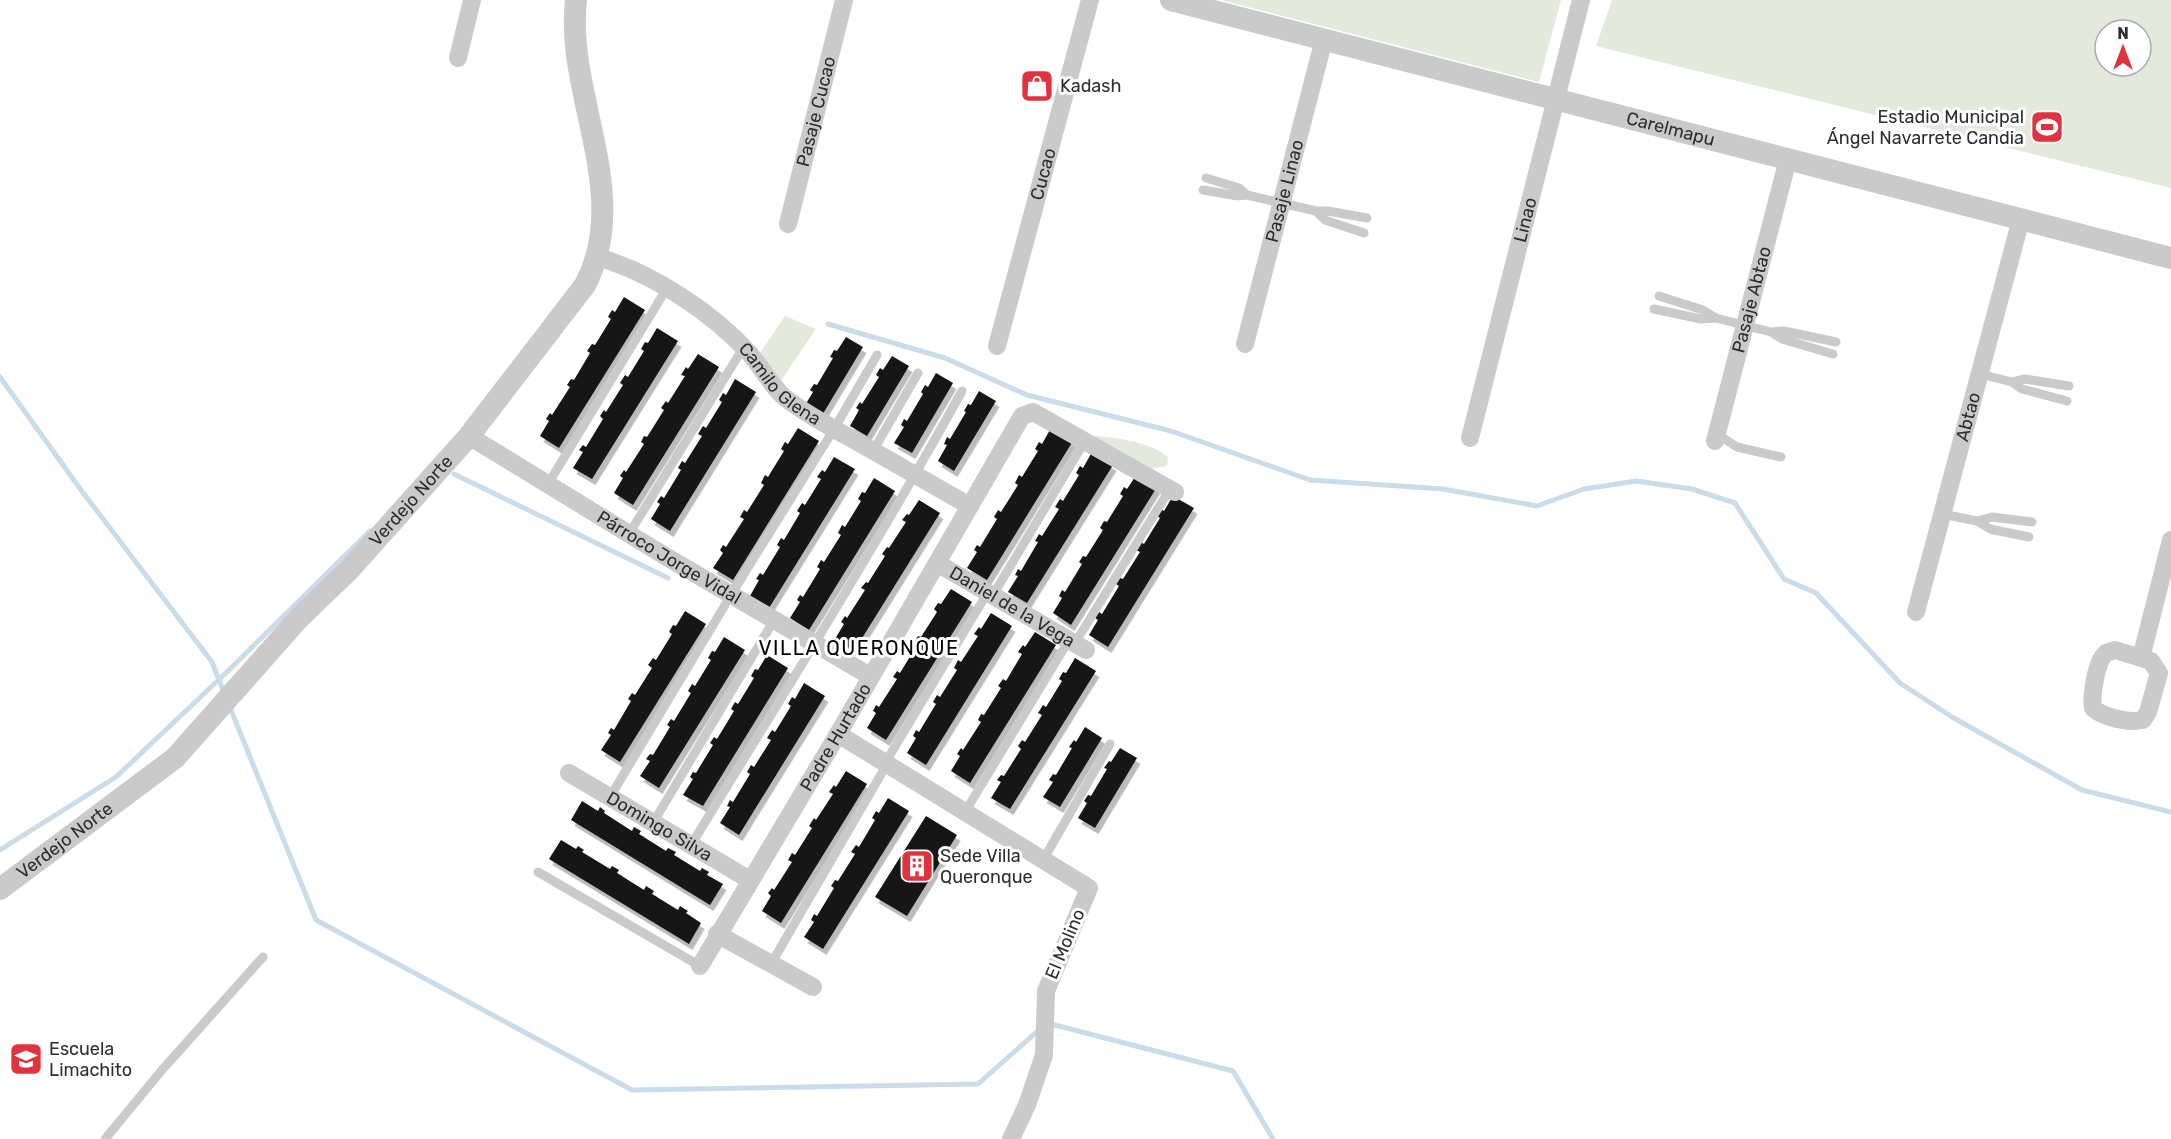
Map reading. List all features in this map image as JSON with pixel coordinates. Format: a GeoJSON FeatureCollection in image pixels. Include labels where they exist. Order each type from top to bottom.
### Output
{"type":"FeatureCollection","features":[{"type":"Feature","properties":{"kind":"street"},"geometry":{"type":"LineString","coordinates":[[458,58],[472,0]]}},
{"type":"Feature","properties":{"kind":"street","name":"Verdejo Norte"},"geometry":{"type":"LineString","coordinates":[[0,889],[175,758],[293,626],[350,569],[469,436],[585,285],[597,257],[602,200],[576,55],[574,27],[576,0]]}},
{"type":"Feature","properties":{"kind":"street","name":"Pasaje Cucao"},"geometry":{"type":"LineString","coordinates":[[789,224],[844,0]]}},
{"type":"Feature","properties":{"kind":"street","name":"Cucao"},"geometry":{"type":"LineString","coordinates":[[997,346],[1090,0]]}},
{"type":"Feature","properties":{"kind":"street","name":"Carelmapu"},"geometry":{"type":"LineString","coordinates":[[1171,0],[2171,258]]}},
{"type":"Feature","properties":{"kind":"street","name":"Linao"},"geometry":{"type":"LineString","coordinates":[[1470,438],[1581,0]]}},
{"type":"Feature","properties":{"kind":"street","name":"Pasaje Linao"},"geometry":{"type":"LineString","coordinates":[[1245,344],[1324,39]]}},
{"type":"Feature","properties":{"kind":"street","name":"Pasaje Abtao"},"geometry":{"type":"LineString","coordinates":[[1716,437],[1788,159]]}},
{"type":"Feature","properties":{"kind":"street","name":"Abtao"},"geometry":{"type":"LineString","coordinates":[[1916,612],[2021,219]]}},
{"type":"Feature","properties":{"kind":"street","name":"Camilo Glena"},"geometry":{"type":"LineString","coordinates":[[597,257],[621,264],[667,288],[712,319],[743,348],[766,378],[785,397],[834,429],[970,506]]}},
{"type":"Feature","properties":{"kind":"street","name":"Padre Hurtado"},"geometry":{"type":"LineString","coordinates":[[700,966],[838,734],[1022,416],[1033,412],[1085,441]]}},
{"type":"Feature","properties":{"kind":"street","name":"Párroco Jorge Vidal"},"geometry":{"type":"LineString","coordinates":[[469,436],[629,534],[870,676]]}},
{"type":"Feature","properties":{"kind":"street"},"geometry":{"type":"LineString","coordinates":[[1085,441],[1173,491]]}},
{"type":"Feature","properties":{"kind":"street"},"geometry":{"type":"LineString","coordinates":[[2141,658],[2171,540]]}},
{"type":"Feature","properties":{"kind":"street","name":"Daniel de la Vega"},"geometry":{"type":"LineString","coordinates":[[937,562],[1077,645]]}},
{"type":"Feature","properties":{"kind":"street"},"geometry":{"type":"LineString","coordinates":[[838,734],[1043,860]]}},
{"type":"Feature","properties":{"kind":"street","name":"Domingo Silva"},"geometry":{"type":"LineString","coordinates":[[569,773],[750,880]]}},
{"type":"Feature","properties":{"kind":"street","name":"El Molino"},"geometry":{"type":"LineString","coordinates":[[1011,1139],[1027,1105],[1044,1055],[1046,991],[1089,888],[1043,860]]}},
{"type":"Feature","properties":{"kind":"street"},"geometry":{"type":"LineString","coordinates":[[717,934],[813,987]]}},
{"type":"Feature","properties":{"kind":"lane"},"geometry":{"type":"LineString","coordinates":[[1206,178],[1239,188],[1247,195]]}},
{"type":"Feature","properties":{"kind":"lane"},"geometry":{"type":"LineString","coordinates":[[1203,190],[1238,196],[1247,195],[1316,211],[1367,218]]}},
{"type":"Feature","properties":{"kind":"lane"},"geometry":{"type":"LineString","coordinates":[[1316,211],[1325,220],[1364,232]]}},
{"type":"Feature","properties":{"kind":"lane"},"geometry":{"type":"LineString","coordinates":[[548,484],[667,288]]}},
{"type":"Feature","properties":{"kind":"lane"},"geometry":{"type":"LineString","coordinates":[[1659,296],[1703,310],[1716,318]]}},
{"type":"Feature","properties":{"kind":"lane"},"geometry":{"type":"LineString","coordinates":[[1654,309],[1701,319],[1716,318],[1771,332],[1784,332],[1836,342]]}},
{"type":"Feature","properties":{"kind":"lane"},"geometry":{"type":"LineString","coordinates":[[1771,332],[1782,339],[1833,354]]}},
{"type":"Feature","properties":{"kind":"lane"},"geometry":{"type":"LineString","coordinates":[[629,534],[743,348]]}},
{"type":"Feature","properties":{"kind":"lane"},"geometry":{"type":"LineString","coordinates":[[610,797],[834,429],[876,355]]}},
{"type":"Feature","properties":{"kind":"lane"},"geometry":{"type":"LineString","coordinates":[[873,451],[918,373]]}},
{"type":"Feature","properties":{"kind":"lane"},"geometry":{"type":"LineString","coordinates":[[1980,374],[2012,382],[2022,389],[2067,401]]}},
{"type":"Feature","properties":{"kind":"lane"},"geometry":{"type":"LineString","coordinates":[[2012,382],[2025,380],[2069,386]]}},
{"type":"Feature","properties":{"kind":"lane"},"geometry":{"type":"LineString","coordinates":[[691,845],[816,644],[962,391]]}},
{"type":"Feature","properties":{"kind":"lane"},"geometry":{"type":"LineString","coordinates":[[1716,437],[1737,447],[1781,457]]}},
{"type":"Feature","properties":{"kind":"lane"},"geometry":{"type":"LineString","coordinates":[[771,964],[886,763],[1085,441]]}},
{"type":"Feature","properties":{"kind":"lane"},"geometry":{"type":"LineString","coordinates":[[964,812],[1077,645],[1173,491]]}},
{"type":"Feature","properties":{"kind":"lane"},"geometry":{"type":"LineString","coordinates":[[1942,514],[1977,521],[1990,529],[2029,537]]}},
{"type":"Feature","properties":{"kind":"lane"},"geometry":{"type":"LineString","coordinates":[[1977,521],[1992,517],[2032,522]]}},
{"type":"Feature","properties":{"kind":"lane"},"geometry":{"type":"LineString","coordinates":[[653,823],[774,620]]}},
{"type":"Feature","properties":{"kind":"lane"},"geometry":{"type":"LineString","coordinates":[[1043,860],[1110,744]]}},
{"type":"Feature","properties":{"kind":"lane"},"geometry":{"type":"LineString","coordinates":[[538,872],[700,966]]}},
{"type":"Feature","properties":{"kind":"lane"},"geometry":{"type":"LineString","coordinates":[[105,1139],[162,1070],[263,957]]}},
{"type":"Feature","properties":{"kind":"green space"},"geometry":{"type":"Polygon","coordinates":[[[1221,0],[1561,0],[1539,82],[1221,0]]]}},
{"type":"Feature","properties":{"kind":"green space","name":"Estadio Municipal Ángel Navarrete Candia"},"geometry":{"type":"Polygon","coordinates":[[[1612,0],[2171,0],[2171,188],[1596,46],[1612,0]]]}},
{"type":"Feature","properties":{"kind":"green space"},"geometry":{"type":"Polygon","coordinates":[[[785,316],[816,329],[780,382],[760,353],[785,316]]]}},
{"type":"Feature","properties":{"kind":"green space"},"geometry":{"type":"Polygon","coordinates":[[[1083,435],[1128,440],[1150,447],[1168,457],[1167,466],[1151,469],[1083,435]]]}},
{"type":"Feature","properties":{"kind":"building"},"geometry":{"type":"Polygon","coordinates":[[[624,297],[645,310],[559,448],[540,436],[549,421],[546,419],[550,413],[552,415],[570,387],[567,385],[571,379],[574,380],[590,353],[587,351],[592,344],[595,345],[611,319],[608,317],[612,310],[615,312],[624,297]]]}},
{"type":"Feature","properties":{"kind":"building"},"geometry":{"type":"Polygon","coordinates":[[[657,328],[678,341],[592,479],[573,468],[583,452],[579,450],[583,445],[586,447],[603,419],[600,416],[604,410],[606,412],[623,385],[620,383],[625,375],[628,377],[644,351],[641,349],[645,342],[648,343],[657,328]]]}},
{"type":"Feature","properties":{"kind":"building"},"geometry":{"type":"Polygon","coordinates":[[[846,337],[863,347],[821,417],[804,407],[813,392],[810,390],[814,384],[817,385],[833,358],[830,357],[834,350],[837,351],[846,337]]]}},
{"type":"Feature","properties":{"kind":"building"},"geometry":{"type":"Polygon","coordinates":[[[698,354],[719,367],[633,505],[614,493],[623,478],[620,476],[624,470],[626,472],[644,444],[641,442],[644,436],[647,437],[664,410],[661,408],[666,401],[668,403],[685,376],[681,375],[686,367],[688,369],[698,354]]]}},
{"type":"Feature","properties":{"kind":"building"},"geometry":{"type":"Polygon","coordinates":[[[892,356],[909,366],[867,436],[850,426],[859,410],[856,408],[860,402],[862,404],[879,377],[876,375],[880,368],[883,370],[892,356]]]}},
{"type":"Feature","properties":{"kind":"building"},"geometry":{"type":"Polygon","coordinates":[[[936,373],[953,383],[912,453],[894,443],[904,427],[901,425],[904,419],[907,421],[923,394],[921,392],[925,385],[928,387],[936,373]]]}},
{"type":"Feature","properties":{"kind":"building"},"geometry":{"type":"Polygon","coordinates":[[[735,379],[756,392],[670,531],[651,519],[660,504],[657,502],[661,496],[664,498],[681,470],[678,468],[682,461],[685,463],[702,436],[698,434],[703,426],[706,428],[722,402],[719,400],[723,393],[726,395],[735,379]]]}},
{"type":"Feature","properties":{"kind":"building"},"geometry":{"type":"Polygon","coordinates":[[[979,391],[996,401],[954,471],[938,461],[947,445],[944,444],[947,437],[950,439],[966,412],[964,411],[968,404],[971,405],[979,391]]]}},
{"type":"Feature","properties":{"kind":"building"},"geometry":{"type":"Polygon","coordinates":[[[798,428],[819,441],[733,580],[713,568],[723,553],[720,550],[723,545],[726,547],[744,519],[740,517],[744,510],[747,512],[764,485],[761,483],[765,475],[768,477],[784,451],[781,449],[785,442],[788,444],[798,428]]]}},
{"type":"Feature","properties":{"kind":"building"},"geometry":{"type":"Polygon","coordinates":[[[1051,428],[1073,441],[987,580],[967,568],[977,552],[974,550],[977,545],[980,547],[997,519],[994,517],[998,510],[1001,512],[1018,485],[1015,483],[1019,475],[1022,477],[1038,451],[1035,449],[1039,442],[1042,444],[1051,428]]]}},
{"type":"Feature","properties":{"kind":"building"},"geometry":{"type":"Polygon","coordinates":[[[1092,452],[1113,465],[1027,603],[1008,592],[1018,576],[1015,575],[1018,569],[1021,571],[1038,542],[1035,541],[1039,534],[1042,536],[1059,509],[1055,507],[1060,499],[1063,501],[1079,475],[1076,473],[1080,466],[1083,468],[1092,452]]]}},
{"type":"Feature","properties":{"kind":"building"},"geometry":{"type":"Polygon","coordinates":[[[834,457],[855,469],[769,608],[750,596],[759,580],[756,579],[760,573],[763,575],[780,547],[777,545],[781,538],[784,540],[800,513],[797,511],[802,503],[805,505],[821,479],[817,477],[822,470],[825,472],[834,457]]]}},
{"type":"Feature","properties":{"kind":"building"},"geometry":{"type":"Polygon","coordinates":[[[1137,474],[1157,487],[1071,625],[1053,613],[1062,598],[1059,596],[1062,590],[1065,592],[1082,564],[1079,562],[1083,556],[1086,557],[1103,530],[1100,528],[1104,521],[1107,522],[1123,496],[1120,494],[1124,487],[1127,489],[1137,474]]]}},
{"type":"Feature","properties":{"kind":"building"},"geometry":{"type":"Polygon","coordinates":[[[874,478],[895,491],[809,630],[790,618],[800,602],[797,600],[800,595],[803,597],[820,569],[817,567],[821,560],[824,562],[841,535],[838,533],[842,525],[845,527],[861,501],[858,499],[862,492],[865,493],[874,478]]]}},
{"type":"Feature","properties":{"kind":"building"},"geometry":{"type":"Polygon","coordinates":[[[1173,496],[1194,508],[1108,647],[1089,635],[1098,620],[1095,618],[1099,612],[1102,614],[1119,586],[1116,584],[1120,578],[1123,579],[1140,552],[1136,550],[1141,542],[1144,544],[1160,518],[1157,516],[1161,509],[1164,511],[1173,496]]]}},
{"type":"Feature","properties":{"kind":"building"},"geometry":{"type":"Polygon","coordinates":[[[919,500],[940,513],[854,651],[835,639],[844,624],[841,622],[845,616],[847,618],[865,590],[861,588],[866,582],[868,583],[885,556],[882,554],[887,547],[889,548],[906,522],[902,520],[907,514],[909,515],[919,500]]]}},
{"type":"Feature","properties":{"kind":"building"},"geometry":{"type":"Polygon","coordinates":[[[951,589],[972,602],[886,740],[867,728],[876,713],[873,711],[876,705],[879,707],[897,679],[893,677],[897,671],[900,673],[917,645],[914,643],[918,636],[921,637],[937,612],[934,609],[938,603],[941,604],[951,589]]]}},
{"type":"Feature","properties":{"kind":"building"},"geometry":{"type":"Polygon","coordinates":[[[685,611],[706,624],[620,762],[601,750],[611,735],[608,733],[611,728],[614,730],[631,701],[628,699],[632,693],[635,695],[652,668],[648,665],[653,658],[656,660],[672,634],[669,632],[673,625],[676,626],[685,611]]]}},
{"type":"Feature","properties":{"kind":"building"},"geometry":{"type":"Polygon","coordinates":[[[991,613],[1012,626],[926,765],[907,753],[916,738],[913,736],[916,730],[919,732],[936,704],[933,702],[937,695],[940,697],[957,670],[954,668],[958,660],[961,662],[978,636],[974,634],[979,627],[981,629],[991,613]]]}},
{"type":"Feature","properties":{"kind":"building"},"geometry":{"type":"Polygon","coordinates":[[[1035,632],[1056,645],[970,783],[951,771],[960,756],[957,754],[961,748],[963,750],[981,722],[978,720],[981,714],[984,715],[1001,688],[998,686],[1003,679],[1006,681],[1022,654],[1018,652],[1023,645],[1025,647],[1035,632]]]}},
{"type":"Feature","properties":{"kind":"building"},"geometry":{"type":"Polygon","coordinates":[[[724,637],[745,650],[659,788],[640,776],[650,761],[646,759],[650,754],[653,755],[670,727],[667,725],[671,719],[674,721],[691,693],[688,691],[692,684],[695,686],[711,660],[708,658],[712,651],[715,652],[724,637]]]}},
{"type":"Feature","properties":{"kind":"building"},"geometry":{"type":"Polygon","coordinates":[[[767,655],[788,668],[703,806],[683,795],[693,779],[690,777],[693,772],[696,773],[713,745],[710,743],[714,737],[717,739],[734,711],[731,709],[735,702],[738,704],[754,678],[751,676],[755,669],[758,670],[767,655]]]}},
{"type":"Feature","properties":{"kind":"building"},"geometry":{"type":"Polygon","coordinates":[[[1075,658],[1096,671],[1010,809],[991,798],[1001,782],[997,780],[1001,775],[1004,776],[1021,749],[1018,746],[1022,740],[1025,742],[1042,715],[1038,713],[1043,705],[1046,707],[1062,681],[1059,679],[1063,672],[1066,673],[1075,658]]]}},
{"type":"Feature","properties":{"kind":"building"},"geometry":{"type":"Polygon","coordinates":[[[804,683],[825,696],[739,835],[720,823],[730,807],[727,806],[730,800],[733,802],[750,774],[747,772],[751,765],[754,767],[771,740],[767,738],[772,730],[775,732],[791,706],[788,704],[792,697],[795,699],[804,683]]]}},
{"type":"Feature","properties":{"kind":"building"},"geometry":{"type":"Polygon","coordinates":[[[1085,727],[1102,738],[1060,807],[1043,797],[1053,782],[1049,780],[1053,774],[1056,775],[1072,748],[1069,747],[1074,740],[1076,742],[1085,727]]]}},
{"type":"Feature","properties":{"kind":"building"},"geometry":{"type":"Polygon","coordinates":[[[1120,748],[1137,758],[1095,828],[1078,818],[1087,803],[1084,801],[1088,795],[1091,796],[1107,769],[1104,768],[1120,748]]]}},
{"type":"Feature","properties":{"kind":"building"},"geometry":{"type":"Polygon","coordinates":[[[846,771],[867,784],[781,923],[762,911],[771,896],[768,893],[772,888],[774,890],[792,862],[788,860],[792,853],[795,855],[812,828],[809,826],[814,818],[816,820],[833,794],[829,792],[834,785],[836,787],[846,771]]]}},
{"type":"Feature","properties":{"kind":"building"},"geometry":{"type":"Polygon","coordinates":[[[888,798],[909,811],[823,949],[804,937],[814,922],[811,920],[814,914],[817,916],[834,888],[831,886],[835,880],[838,881],[855,854],[851,852],[856,845],[859,847],[875,820],[872,818],[876,811],[879,813],[888,798]]]}},
{"type":"Feature","properties":{"kind":"building"},"geometry":{"type":"Polygon","coordinates":[[[582,801],[598,811],[600,807],[605,811],[604,813],[632,831],[634,827],[641,831],[639,834],[666,851],[668,848],[676,852],[674,855],[700,871],[702,868],[709,872],[707,875],[723,884],[710,905],[571,820],[582,801]]]}},
{"type":"Feature","properties":{"kind":"building","name":"Sede Villa Queronque"},"geometry":{"type":"Polygon","coordinates":[[[926,816],[957,835],[907,916],[875,897],[926,816]]]}},
{"type":"Feature","properties":{"kind":"building"},"geometry":{"type":"Polygon","coordinates":[[[561,840],[576,849],[578,846],[584,850],[582,852],[610,869],[612,866],[619,870],[617,873],[644,890],[646,886],[654,891],[652,894],[678,910],[680,906],[688,911],[686,913],[701,923],[689,944],[549,859],[561,840]]]}},
{"type":"Feature","properties":{"kind":"waterway"},"geometry":{"type":"LineString","coordinates":[[828,324],[945,358],[1027,395],[1171,431],[1310,480],[1443,489],[1537,506],[1584,489],[1636,481],[1692,489],[1735,503],[1784,579],[1816,593],[1900,683],[1952,717],[2082,790],[2171,812]]}},
{"type":"Feature","properties":{"kind":"waterway"},"geometry":{"type":"LineString","coordinates":[[0,377],[81,490],[212,662],[224,693]]}},
{"type":"Feature","properties":{"kind":"waterway"},"geometry":{"type":"LineString","coordinates":[[454,474],[668,578]]}},
{"type":"Feature","properties":{"kind":"waterway"},"geometry":{"type":"LineString","coordinates":[[0,850],[116,777],[370,531]]}},
{"type":"Feature","properties":{"kind":"waterway"},"geometry":{"type":"LineString","coordinates":[[229,705],[316,920],[632,1090],[978,1084],[1040,1029]]}},
{"type":"Feature","properties":{"kind":"waterway"},"geometry":{"type":"LineString","coordinates":[[1047,1023],[1233,1071],[1273,1139]]}},
{"type":"Feature","properties":{"kind":"place","name":"Kadash"},"geometry":{"type":"Point","coordinates":[1037,86]}},
{"type":"Feature","properties":{"kind":"place","name":"Estadio Municipal Ángel Navarrete Candia"},"geometry":{"type":"Point","coordinates":[2047,127]}},
{"type":"Feature","properties":{"kind":"place","name":"Sede Villa Queronque"},"geometry":{"type":"Point","coordinates":[917,866]}},
{"type":"Feature","properties":{"kind":"place","name":"Escuela Limachito"},"geometry":{"type":"Point","coordinates":[26,1059]}},
{"type":"Feature","properties":{"kind":"district","name":"VILLA QUERONQUE"},"geometry":{"type":"Point","coordinates":[859,648]}}]}
